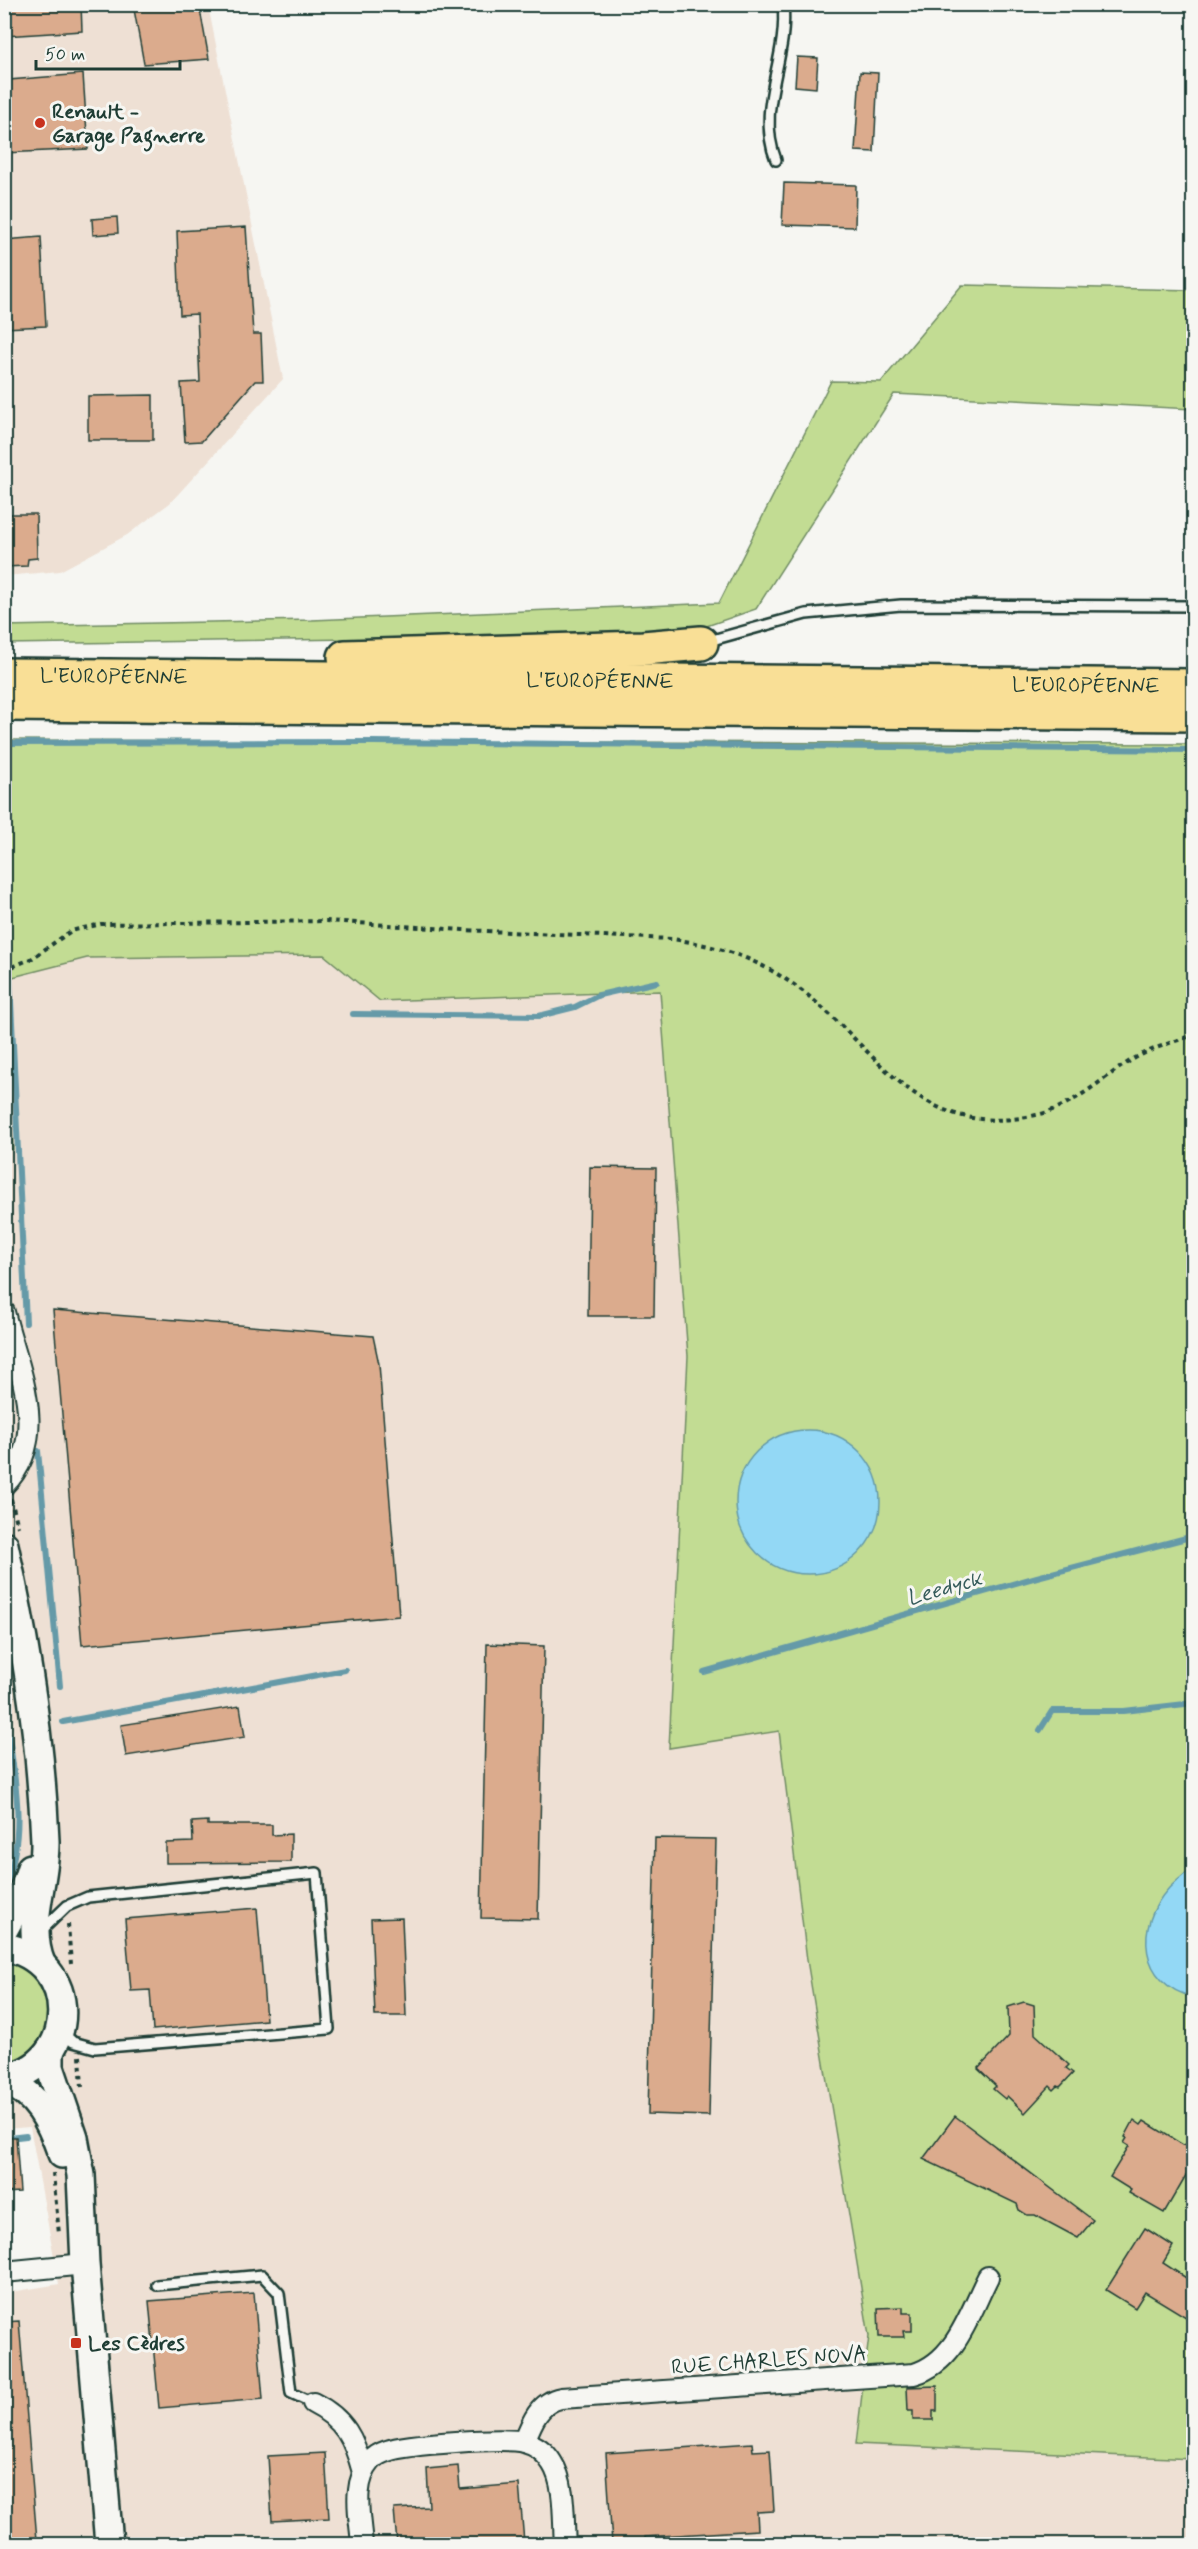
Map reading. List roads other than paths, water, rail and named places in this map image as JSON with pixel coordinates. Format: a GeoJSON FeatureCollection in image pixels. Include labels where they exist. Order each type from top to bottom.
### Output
{"type":"FeatureCollection","features":[{"type":"Feature","properties":{"kind":"highway"},"geometry":{"type":"LineString","coordinates":[[4,664],[384,656],[633,648],[701,643]]}},
{"type":"Feature","properties":{"kind":"highway","name":"L'EUROPÉENNE"},"geometry":{"type":"LineString","coordinates":[[4,675],[1194,686]]}},
{"type":"Feature","properties":{"kind":"highway","name":"L'EUROPÉENNE"},"geometry":{"type":"LineString","coordinates":[[4,704],[1194,714]]}},
{"type":"Feature","properties":{"kind":"street"},"geometry":{"type":"LineString","coordinates":[[4,1312],[29,1409],[20,1463],[4,1485]]}},
{"type":"Feature","properties":{"kind":"street"},"geometry":{"type":"LineString","coordinates":[[4,1545],[34,1709],[43,1814],[44,1863],[37,1952],[61,1998],[50,2067],[70,2125],[80,2165],[84,2264],[109,2544]]}},
{"type":"Feature","properties":{"kind":"street"},"geometry":{"type":"LineString","coordinates":[[4,1929],[26,1885],[43,1814]]}},
{"type":"Feature","properties":{"kind":"street"},"geometry":{"type":"LineString","coordinates":[[4,1947],[27,1954],[37,1952]]}},
{"type":"Feature","properties":{"kind":"street"},"geometry":{"type":"LineString","coordinates":[[4,2079],[27,2071],[55,2040]]}},
{"type":"Feature","properties":{"kind":"street"},"geometry":{"type":"LineString","coordinates":[[4,2079],[33,2097],[52,2128],[72,2192],[84,2264]]}},
{"type":"Feature","properties":{"kind":"street"},"geometry":{"type":"LineString","coordinates":[[4,2272],[84,2264]]}},
{"type":"Feature","properties":{"kind":"street","name":"RUE CHARLES NOVA"},"geometry":{"type":"LineString","coordinates":[[524,2442],[536,2415],[555,2399],[907,2374],[927,2370],[938,2363],[953,2346],[988,2277]]}},
{"type":"Feature","properties":{"kind":"street"},"geometry":{"type":"LineString","coordinates":[[313,2403],[330,2412],[347,2428],[354,2440],[363,2472]]}},
{"type":"Feature","properties":{"kind":"street"},"geometry":{"type":"LineString","coordinates":[[362,2544],[358,2494],[363,2472],[376,2456],[388,2450],[498,2440],[524,2442],[544,2453],[557,2471],[565,2544]]}},
{"type":"Feature","properties":{"kind":"lane"},"geometry":{"type":"LineString","coordinates":[[776,160],[769,136],[768,107],[783,42],[783,4]]}},
{"type":"Feature","properties":{"kind":"lane"},"geometry":{"type":"LineString","coordinates":[[701,643],[806,614],[901,605],[1194,606]]}},
{"type":"Feature","properties":{"kind":"lane"},"geometry":{"type":"LineString","coordinates":[[37,1952],[60,1912],[88,1897],[317,1874],[329,2029],[95,2048],[55,2040]]}},
{"type":"Feature","properties":{"kind":"lane"},"geometry":{"type":"LineString","coordinates":[[157,2284],[262,2275],[279,2293],[291,2393],[313,2403]]}},
{"type":"Feature","properties":{"kind":"water"},"geometry":{"type":"Polygon","coordinates":[[[808,1430],[835,1436],[848,1442],[859,1451],[868,1462],[874,1475],[880,1502],[874,1529],[868,1542],[859,1553],[848,1562],[835,1568],[808,1574],[781,1568],[768,1562],[757,1553],[748,1542],[742,1529],[736,1502],[742,1475],[748,1462],[757,1451],[768,1442],[781,1436],[808,1430]]]}},
{"type":"Feature","properties":{"kind":"water"},"geometry":{"type":"Polygon","coordinates":[[[1193,1867],[1193,1997],[1175,1990],[1162,1980],[1152,1967],[1147,1936],[1150,1919],[1158,1903],[1169,1888],[1193,1867]]]}},
{"type":"Feature","properties":{"kind":"waterway"},"geometry":{"type":"LineString","coordinates":[[4,743],[373,742],[1194,750]]}},
{"type":"Feature","properties":{"kind":"waterway"},"geometry":{"type":"LineString","coordinates":[[4,865],[9,959]]}},
{"type":"Feature","properties":{"kind":"waterway"},"geometry":{"type":"LineString","coordinates":[[10,980],[26,1323]]}},
{"type":"Feature","properties":{"kind":"waterway"},"geometry":{"type":"LineString","coordinates":[[353,1014],[539,1016],[575,1007],[599,995],[657,982]]}},
{"type":"Feature","properties":{"kind":"waterway"},"geometry":{"type":"LineString","coordinates":[[38,1451],[60,1686]]}},
{"type":"Feature","properties":{"kind":"waterway","name":"Leedyck"},"geometry":{"type":"LineString","coordinates":[[704,1672],[1037,1577],[1194,1536]]}},
{"type":"Feature","properties":{"kind":"waterway"},"geometry":{"type":"LineString","coordinates":[[63,1722],[345,1670]]}},
{"type":"Feature","properties":{"kind":"waterway"},"geometry":{"type":"LineString","coordinates":[[1040,1730],[1052,1711],[1124,1711],[1194,1703]]}},
{"type":"Feature","properties":{"kind":"waterway"},"geometry":{"type":"LineString","coordinates":[[4,1704],[18,1820],[12,1866],[4,1888]]}},
{"type":"Feature","properties":{"kind":"waterway"},"geometry":{"type":"LineString","coordinates":[[9,2138],[26,2136]]}},
{"type":"Feature","properties":{"kind":"place","name":"Renault - Garage Pagnerre"},"geometry":{"type":"Point","coordinates":[40,123]}},
{"type":"Feature","properties":{"kind":"place","name":"Les Cèdres"},"geometry":{"type":"Point","coordinates":[76,2343]}}]}
